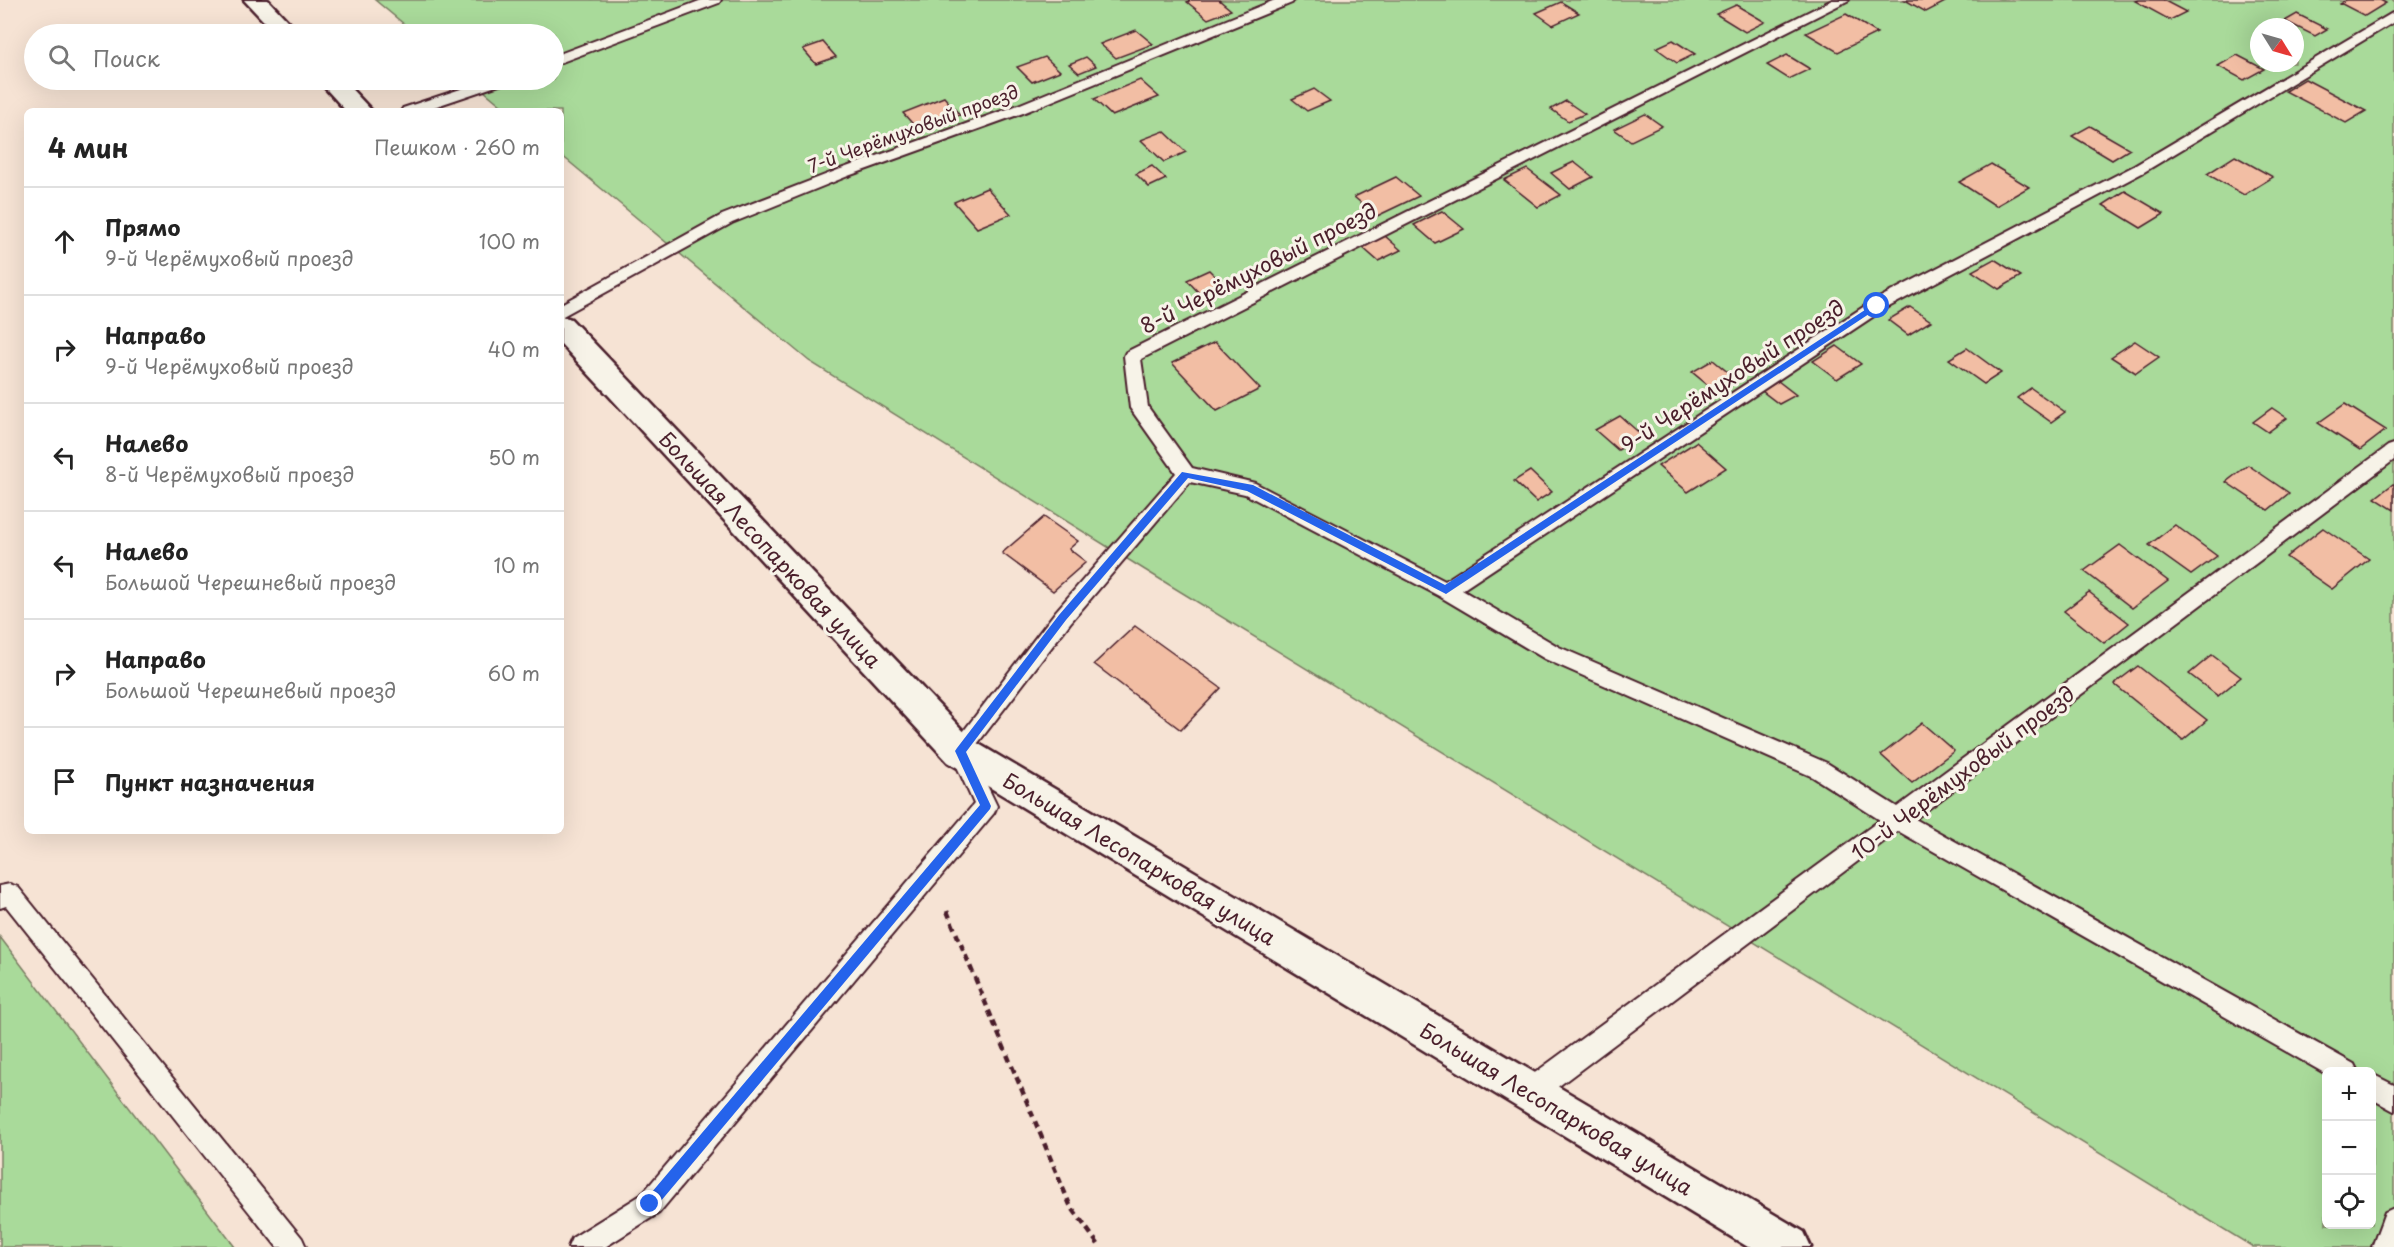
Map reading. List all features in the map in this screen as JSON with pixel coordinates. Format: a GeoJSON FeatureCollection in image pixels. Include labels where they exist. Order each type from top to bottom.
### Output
{"type":"FeatureCollection","features":[{"type":"Feature","properties":{"kind":"main road"},"geometry":{"type":"LineString","coordinates":[[255,0],[278,24]]}},
{"type":"Feature","properties":{"kind":"main road"},"geometry":{"type":"LineString","coordinates":[[340,90],[357,108]]}},
{"type":"Feature","properties":{"kind":"main road","name":"Большая Лесопарковая улица"},"geometry":{"type":"LineString","coordinates":[[564,329],[960,751],[1789,1247]]}},
{"type":"Feature","properties":{"kind":"lane"},"geometry":{"type":"LineString","coordinates":[[564,57],[714,0]]}},
{"type":"Feature","properties":{"kind":"lane","name":"7-й Черёмуховый проезд"},"geometry":{"type":"LineString","coordinates":[[564,309],[727,219],[843,173],[1018,110],[1287,0]]}},
{"type":"Feature","properties":{"kind":"lane","name":"8-й Черёмуховый проезд"},"geometry":{"type":"LineString","coordinates":[[1186,474],[1139,408],[1132,356],[1842,0]]}},
{"type":"Feature","properties":{"kind":"lane","name":"9-й Черёмуховый проезд"},"geometry":{"type":"LineString","coordinates":[[1446,590],[1877,306],[2139,169],[2394,16]]}},
{"type":"Feature","properties":{"kind":"lane"},"geometry":{"type":"LineString","coordinates":[[417,108],[470,90]]}},
{"type":"Feature","properties":{"kind":"lane","name":"10-й Черёмуховый проезд"},"geometry":{"type":"LineString","coordinates":[[1530,1092],[2394,451]]}},
{"type":"Feature","properties":{"kind":"lane"},"geometry":{"type":"LineString","coordinates":[[581,1247],[650,1204],[986,806],[960,751],[1063,617],[1186,474],[1250,488],[1446,590],[1552,652],[1820,770],[1898,820],[2339,1067]]}},
{"type":"Feature","properties":{"kind":"lane"},"geometry":{"type":"LineString","coordinates":[[5,896],[293,1247]]}},
{"type":"Feature","properties":{"kind":"lane"},"geometry":{"type":"LineString","coordinates":[[2376,1088],[2394,1099]]}},
{"type":"Feature","properties":{"kind":"lane"},"geometry":{"type":"LineString","coordinates":[[2385,1247],[2394,1221]]}},
{"type":"Feature","properties":{"kind":"path"},"geometry":{"type":"LineString","coordinates":[[931,871],[1070,1205],[1100,1247]]}},
{"type":"Feature","properties":{"kind":"green space"},"geometry":{"type":"Polygon","coordinates":[[[375,0],[2394,0],[2394,1247],[2253,1247],[1145,570],[809,361],[564,157],[564,108],[504,108],[483,90],[564,90],[564,24],[404,24],[375,0]]]}},
{"type":"Feature","properties":{"kind":"green space"},"geometry":{"type":"Polygon","coordinates":[[[0,937],[235,1247],[0,1247],[0,937]]]}},
{"type":"Feature","properties":{"kind":"building"},"geometry":{"type":"Polygon","coordinates":[[[1219,0],[1231,10],[1208,19],[1187,2],[1219,0]]]}},
{"type":"Feature","properties":{"kind":"building"},"geometry":{"type":"Polygon","coordinates":[[[1905,0],[1945,0],[1947,1],[1926,12],[1905,0]]]}},
{"type":"Feature","properties":{"kind":"building"},"geometry":{"type":"Polygon","coordinates":[[[2163,0],[2186,12],[2170,20],[2135,1],[2163,0]]]}},
{"type":"Feature","properties":{"kind":"building"},"geometry":{"type":"Polygon","coordinates":[[[2346,0],[2380,0],[2386,3],[2365,16],[2340,3],[2346,0]]]}},
{"type":"Feature","properties":{"kind":"building"},"geometry":{"type":"Polygon","coordinates":[[[1561,2],[1579,13],[1553,25],[1536,13],[1561,2]]]}},
{"type":"Feature","properties":{"kind":"building"},"geometry":{"type":"Polygon","coordinates":[[[1736,5],[1765,22],[1745,32],[1716,14],[1736,5]]]}},
{"type":"Feature","properties":{"kind":"building"},"geometry":{"type":"Polygon","coordinates":[[[1846,14],[1877,33],[1838,52],[1806,33],[1846,14]]]}},
{"type":"Feature","properties":{"kind":"building"},"geometry":{"type":"Polygon","coordinates":[[[2297,14],[2327,29],[2315,36],[2304,30],[2304,18],[2290,18],[2297,14]]]}},
{"type":"Feature","properties":{"kind":"building"},"geometry":{"type":"Polygon","coordinates":[[[1136,30],[1153,44],[1116,58],[1100,44],[1136,30]]]}},
{"type":"Feature","properties":{"kind":"building"},"geometry":{"type":"Polygon","coordinates":[[[1673,40],[1695,54],[1677,63],[1656,48],[1673,40]]]}},
{"type":"Feature","properties":{"kind":"building"},"geometry":{"type":"Polygon","coordinates":[[[823,42],[836,57],[816,64],[803,49],[823,42]]]}},
{"type":"Feature","properties":{"kind":"building"},"geometry":{"type":"Polygon","coordinates":[[[1787,55],[1810,69],[1789,79],[1767,65],[1787,55]]]}},
{"type":"Feature","properties":{"kind":"building"},"geometry":{"type":"Polygon","coordinates":[[[2237,55],[2250,62],[2250,72],[2259,72],[2244,80],[2218,66],[2237,55]]]}},
{"type":"Feature","properties":{"kind":"building"},"geometry":{"type":"Polygon","coordinates":[[[1045,57],[1060,71],[1032,82],[1017,67],[1045,57]]]}},
{"type":"Feature","properties":{"kind":"building"},"geometry":{"type":"Polygon","coordinates":[[[1086,57],[1096,66],[1079,73],[1069,64],[1086,57]]]}},
{"type":"Feature","properties":{"kind":"building"},"geometry":{"type":"Polygon","coordinates":[[[2305,79],[2366,111],[2346,123],[2285,91],[2305,79]]]}},
{"type":"Feature","properties":{"kind":"building"},"geometry":{"type":"Polygon","coordinates":[[[1140,80],[1159,97],[1112,116],[1094,99],[1140,80]]]}},
{"type":"Feature","properties":{"kind":"building"},"geometry":{"type":"Polygon","coordinates":[[[1314,89],[1330,101],[1307,111],[1292,99],[1314,89]]]}},
{"type":"Feature","properties":{"kind":"building"},"geometry":{"type":"Polygon","coordinates":[[[944,97],[960,115],[919,131],[903,113],[944,97]]]}},
{"type":"Feature","properties":{"kind":"building"},"geometry":{"type":"Polygon","coordinates":[[[1566,101],[1585,114],[1568,121],[1551,109],[1566,101]]]}},
{"type":"Feature","properties":{"kind":"building"},"geometry":{"type":"Polygon","coordinates":[[[1645,114],[1662,126],[1631,141],[1614,129],[1645,114]]]}},
{"type":"Feature","properties":{"kind":"building"},"geometry":{"type":"Polygon","coordinates":[[[2090,126],[2130,149],[2112,160],[2072,136],[2090,126]]]}},
{"type":"Feature","properties":{"kind":"building"},"geometry":{"type":"Polygon","coordinates":[[[1164,131],[1186,152],[1164,162],[1141,140],[1164,131]]]}},
{"type":"Feature","properties":{"kind":"building"},"geometry":{"type":"Polygon","coordinates":[[[2235,156],[2273,177],[2244,195],[2207,174],[2235,156]]]}},
{"type":"Feature","properties":{"kind":"building"},"geometry":{"type":"Polygon","coordinates":[[[1574,162],[1593,177],[1570,189],[1551,173],[1574,162]]]}},
{"type":"Feature","properties":{"kind":"building"},"geometry":{"type":"Polygon","coordinates":[[[1991,164],[2029,187],[1996,206],[1959,182],[1991,164]]]}},
{"type":"Feature","properties":{"kind":"building"},"geometry":{"type":"Polygon","coordinates":[[[1152,166],[1166,179],[1149,187],[1136,174],[1152,166]]]}},
{"type":"Feature","properties":{"kind":"building"},"geometry":{"type":"Polygon","coordinates":[[[1527,169],[1561,195],[1538,207],[1504,180],[1527,169]]]}},
{"type":"Feature","properties":{"kind":"building"},"geometry":{"type":"Polygon","coordinates":[[[1396,177],[1419,196],[1377,216],[1354,197],[1396,177]]]}},
{"type":"Feature","properties":{"kind":"building"},"geometry":{"type":"Polygon","coordinates":[[[987,188],[1011,214],[977,228],[954,202],[987,188]]]}},
{"type":"Feature","properties":{"kind":"building"},"geometry":{"type":"Polygon","coordinates":[[[2125,191],[2164,214],[2141,228],[2103,205],[2125,191]]]}},
{"type":"Feature","properties":{"kind":"building"},"geometry":{"type":"Polygon","coordinates":[[[1442,211],[1464,229],[1435,243],[1414,225],[1442,211]]]}},
{"type":"Feature","properties":{"kind":"building"},"geometry":{"type":"Polygon","coordinates":[[[1385,236],[1401,250],[1378,261],[1362,247],[1385,236]]]}},
{"type":"Feature","properties":{"kind":"building"},"geometry":{"type":"Polygon","coordinates":[[[1994,259],[2021,276],[1999,289],[1972,271],[1994,259]]]}},
{"type":"Feature","properties":{"kind":"building"},"geometry":{"type":"Polygon","coordinates":[[[1209,270],[1223,284],[1201,295],[1187,280],[1209,270]]]}},
{"type":"Feature","properties":{"kind":"building"},"geometry":{"type":"Polygon","coordinates":[[[1910,307],[1931,321],[1908,335],[1888,320],[1910,307]]]}},
{"type":"Feature","properties":{"kind":"building"},"geometry":{"type":"Polygon","coordinates":[[[2135,341],[2159,357],[2136,373],[2111,357],[2135,341]]]}},
{"type":"Feature","properties":{"kind":"building"},"geometry":{"type":"Polygon","coordinates":[[[1215,342],[1260,389],[1217,411],[1172,363],[1215,342]]]}},
{"type":"Feature","properties":{"kind":"building"},"geometry":{"type":"Polygon","coordinates":[[[1837,346],[1861,364],[1837,379],[1813,361],[1837,346]]]}},
{"type":"Feature","properties":{"kind":"building"},"geometry":{"type":"Polygon","coordinates":[[[1967,348],[2001,373],[1984,384],[1949,359],[1967,348]]]}},
{"type":"Feature","properties":{"kind":"building"},"geometry":{"type":"Polygon","coordinates":[[[1713,360],[1736,379],[1715,391],[1692,372],[1713,360]]]}},
{"type":"Feature","properties":{"kind":"building"},"geometry":{"type":"Polygon","coordinates":[[[1778,381],[1796,395],[1779,404],[1762,391],[1778,381]]]}},
{"type":"Feature","properties":{"kind":"building"},"geometry":{"type":"Polygon","coordinates":[[[2031,388],[2065,412],[2051,422],[2017,398],[2031,388]]]}},
{"type":"Feature","properties":{"kind":"building"},"geometry":{"type":"Polygon","coordinates":[[[2345,404],[2386,430],[2360,450],[2318,423],[2345,404]]]}},
{"type":"Feature","properties":{"kind":"building"},"geometry":{"type":"Polygon","coordinates":[[[2272,408],[2287,418],[2268,432],[2253,422],[2272,408]]]}},
{"type":"Feature","properties":{"kind":"building"},"geometry":{"type":"Polygon","coordinates":[[[1620,416],[1643,436],[1618,450],[1595,430],[1620,416]]]}},
{"type":"Feature","properties":{"kind":"building"},"geometry":{"type":"Polygon","coordinates":[[[1696,442],[1726,468],[1688,492],[1658,466],[1696,442]]]}},
{"type":"Feature","properties":{"kind":"building"},"geometry":{"type":"Polygon","coordinates":[[[2248,465],[2289,493],[2268,510],[2226,482],[2248,465]]]}},
{"type":"Feature","properties":{"kind":"building"},"geometry":{"type":"Polygon","coordinates":[[[1530,471],[1552,492],[1536,502],[1514,481],[1530,471]]]}},
{"type":"Feature","properties":{"kind":"building"},"geometry":{"type":"Polygon","coordinates":[[[2394,484],[2394,510],[2375,498],[2394,484]]]}},
{"type":"Feature","properties":{"kind":"building"},"geometry":{"type":"Polygon","coordinates":[[[1044,517],[1078,541],[1069,549],[1086,562],[1053,591],[1002,553],[1044,517]]]}},
{"type":"Feature","properties":{"kind":"building"},"geometry":{"type":"Polygon","coordinates":[[[2175,525],[2217,556],[2191,575],[2149,545],[2175,525]]]}},
{"type":"Feature","properties":{"kind":"building"},"geometry":{"type":"Polygon","coordinates":[[[2323,528],[2369,559],[2332,589],[2286,557],[2323,528]]]}},
{"type":"Feature","properties":{"kind":"building"},"geometry":{"type":"Polygon","coordinates":[[[2120,545],[2168,581],[2132,608],[2084,571],[2120,545]]]}},
{"type":"Feature","properties":{"kind":"building"},"geometry":{"type":"Polygon","coordinates":[[[2089,592],[2129,623],[2104,643],[2064,611],[2089,592]]]}},
{"type":"Feature","properties":{"kind":"building"},"geometry":{"type":"Polygon","coordinates":[[[1135,626],[1221,688],[1181,730],[1094,664],[1135,626]]]}},
{"type":"Feature","properties":{"kind":"building"},"geometry":{"type":"Polygon","coordinates":[[[2212,655],[2241,677],[2218,696],[2189,674],[2212,655]]]}},
{"type":"Feature","properties":{"kind":"building"},"geometry":{"type":"Polygon","coordinates":[[[2138,666],[2207,720],[2183,740],[2114,684],[2138,666]]]}},
{"type":"Feature","properties":{"kind":"building"},"geometry":{"type":"Polygon","coordinates":[[[1922,723],[1954,751],[1912,783],[1881,755],[1922,723]]]}},
{"type":"Feature","properties":{"kind":"route"},"geometry":{"type":"LineString","coordinates":[[650,1204],[986,806],[960,751],[1063,617],[1186,474],[1250,488],[1446,590],[1877,306]]}}]}
